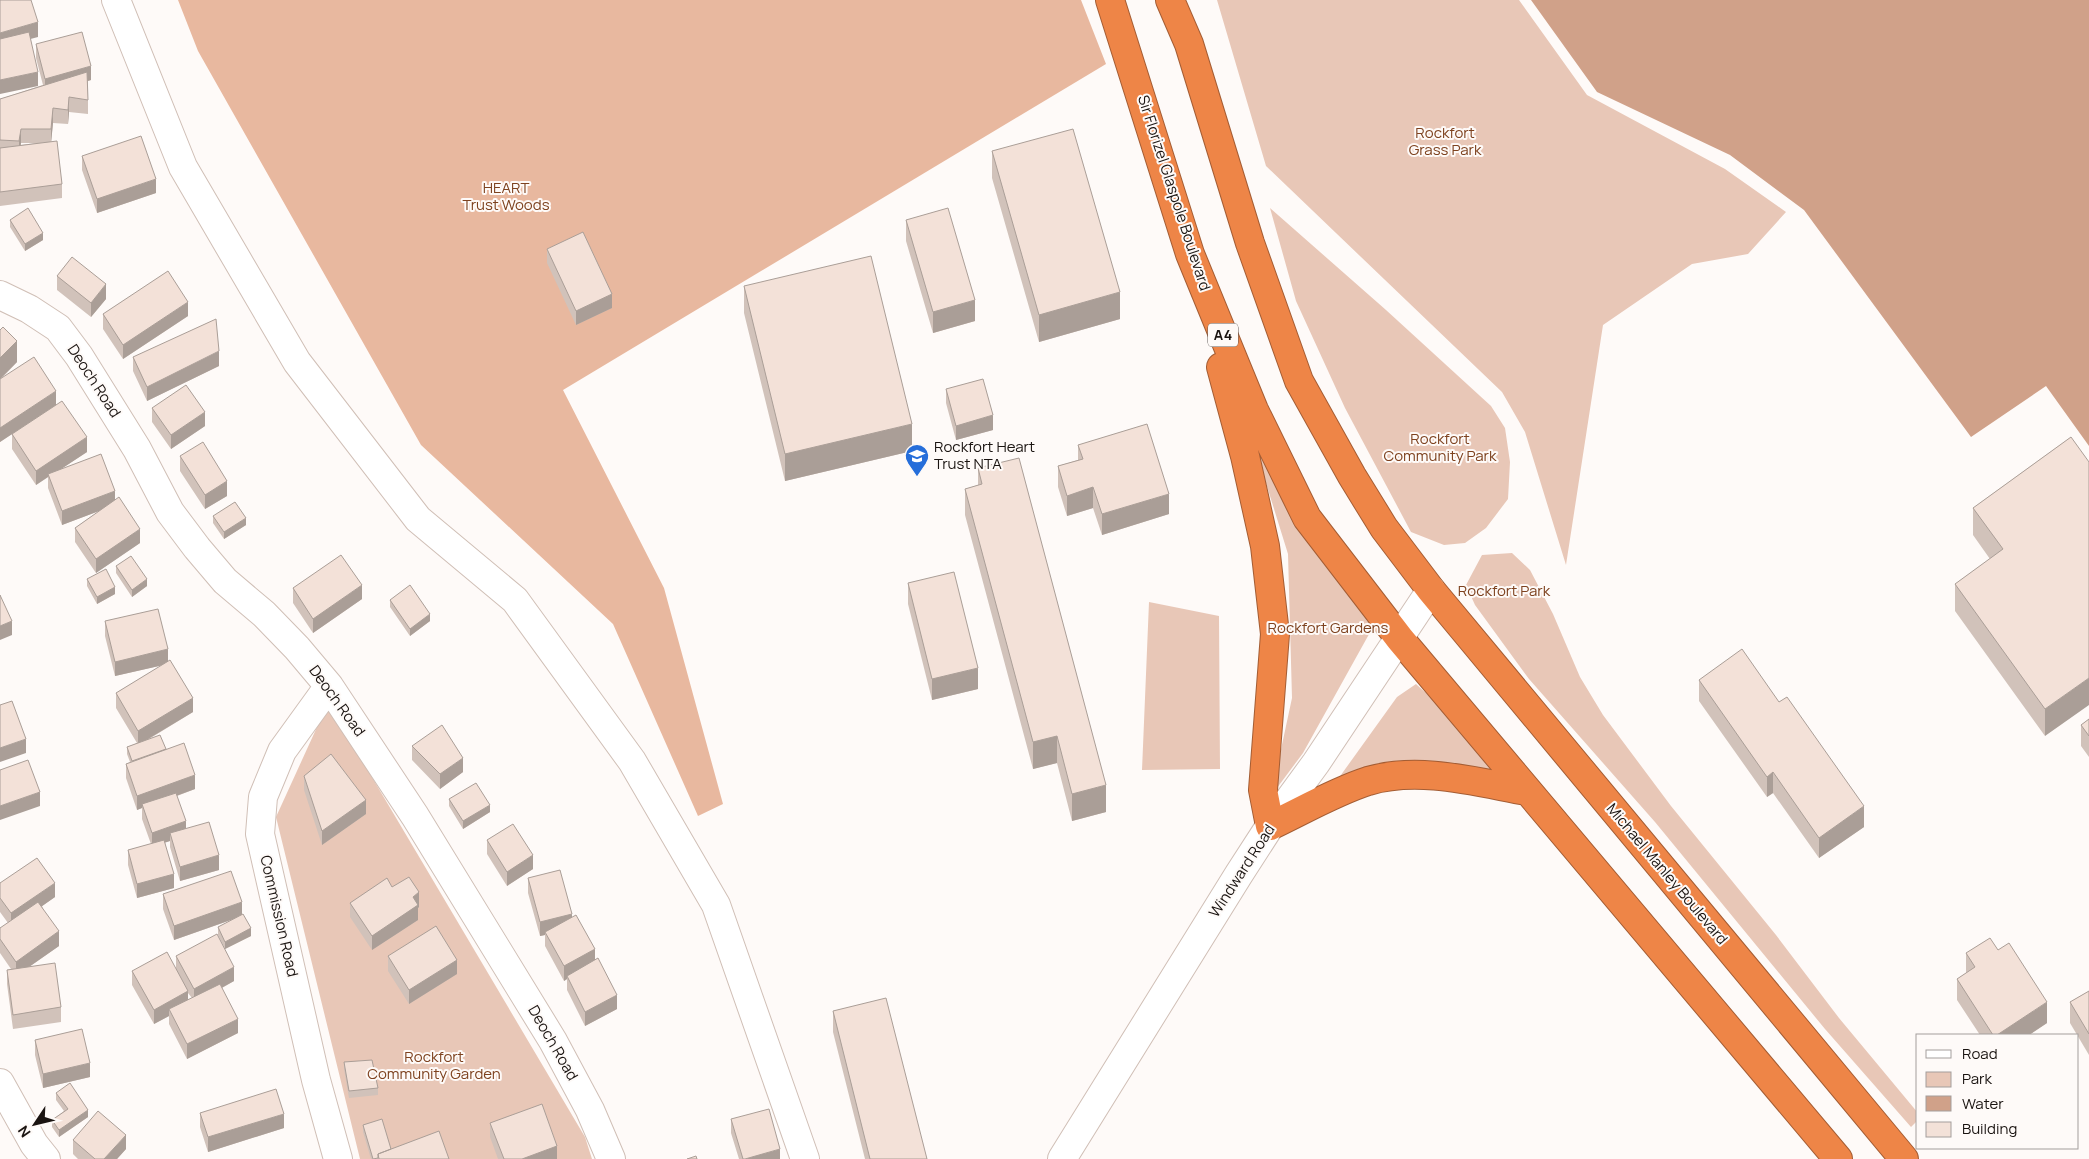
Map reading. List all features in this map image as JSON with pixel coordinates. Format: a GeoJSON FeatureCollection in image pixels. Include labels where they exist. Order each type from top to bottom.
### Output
{"type":"FeatureCollection","features":[{"type":"Feature","properties":{"kind":"highway","name":"Sir Florizel Glaspole Boulevard"},"geometry":{"type":"LineString","coordinates":[[1110,0],[1190,254],[1254,410],[1307,518],[1400,639]]}},
{"type":"Feature","properties":{"kind":"highway"},"geometry":{"type":"LineString","coordinates":[[1170,0],[1189,44],[1250,243],[1299,381],[1384,528],[1431,590]]}},
{"type":"Feature","properties":{"kind":"highway"},"geometry":{"type":"LineString","coordinates":[[1190,254],[1245,456],[1265,546],[1275,634],[1263,790],[1270,826],[1368,781],[1404,775],[1452,778],[1527,792]]}},
{"type":"Feature","properties":{"kind":"highway","name":"Michael Manley Boulevard"},"geometry":{"type":"LineString","coordinates":[[1431,590],[1904,1159]]}},
{"type":"Feature","properties":{"kind":"highway"},"geometry":{"type":"LineString","coordinates":[[1400,639],[1838,1159]]}},
{"type":"Feature","properties":{"kind":"street"},"geometry":{"type":"LineString","coordinates":[[116,0],[183,167],[297,362],[418,519],[515,600],[632,761],[716,905],[805,1159]]}},
{"type":"Feature","properties":{"kind":"street","name":"Deoch Road"},"geometry":{"type":"LineString","coordinates":[[0,296],[29,309],[58,328],[79,356],[137,449],[170,512],[197,548],[225,581],[264,614],[330,686],[416,816],[554,1041],[590,1110],[611,1159]]}},
{"type":"Feature","properties":{"kind":"street","name":"Windward Road"},"geometry":{"type":"LineString","coordinates":[[1062,1159],[1270,826],[1400,639],[1431,590]]}},
{"type":"Feature","properties":{"kind":"street","name":"Commission Road"},"geometry":{"type":"LineString","coordinates":[[330,686],[282,750],[263,797],[260,834],[316,1080],[338,1159]]}},
{"type":"Feature","properties":{"kind":"street"},"geometry":{"type":"LineString","coordinates":[[0,1082],[34,1144],[46,1159]]}},
{"type":"Feature","properties":{"kind":"green space","name":"HEART Trust Woods"},"geometry":{"type":"Polygon","coordinates":[[[178,0],[1081,0],[1106,64],[563,390],[664,588],[723,804],[698,816],[613,624],[421,445],[198,51],[178,0]]]}},
{"type":"Feature","properties":{"kind":"green space","name":"Rockfort Grass Park"},"geometry":{"type":"Polygon","coordinates":[[[1217,0],[1519,0],[1587,95],[1725,169],[1786,212],[1748,254],[1692,264],[1603,325],[1566,565],[1525,432],[1502,392],[1266,166],[1217,0]]]}},
{"type":"Feature","properties":{"kind":"green space","name":"Rockfort Community Park"},"geometry":{"type":"Polygon","coordinates":[[[1270,208],[1491,406],[1505,428],[1510,462],[1508,499],[1486,528],[1465,543],[1444,545],[1411,532],[1345,408],[1296,301],[1270,208]]]}},
{"type":"Feature","properties":{"kind":"green space","name":"Rockfort Gardens"},"geometry":{"type":"Polygon","coordinates":[[[1248,425],[1310,541],[1373,627],[1303,753],[1271,796],[1292,698],[1288,554],[1248,425]]]}},
{"type":"Feature","properties":{"kind":"green space","name":"Rockfort Park"},"geometry":{"type":"Polygon","coordinates":[[[1512,553],[1530,570],[1553,614],[1580,677],[1603,715],[1671,806],[1776,935],[1839,1018],[1916,1111],[1916,1122],[1911,1127],[1825,1029],[1655,822],[1529,679],[1475,605],[1466,585],[1482,555],[1512,553]]]}},
{"type":"Feature","properties":{"kind":"green space"},"geometry":{"type":"Polygon","coordinates":[[[1149,602],[1219,616],[1220,769],[1142,770],[1149,602]]]}},
{"type":"Feature","properties":{"kind":"green space"},"geometry":{"type":"Polygon","coordinates":[[[1416,684],[1507,779],[1333,786],[1397,697],[1416,684]]]}},
{"type":"Feature","properties":{"kind":"green space","name":"Rockfort Community Garden"},"geometry":{"type":"Polygon","coordinates":[[[328,703],[585,1137],[592,1159],[360,1159],[276,817],[328,703]]]}},
{"type":"Feature","properties":{"kind":"water"},"geometry":{"type":"Polygon","coordinates":[[[1531,0],[2089,0],[2089,446],[2046,386],[1971,437],[1804,210],[1730,155],[1597,92],[1531,0]]]}},
{"type":"Feature","properties":{"kind":"building"},"geometry":{"type":"Polygon","coordinates":[[[0,0],[31,0],[38,22],[0,33],[0,0]]]}},
{"type":"Feature","properties":{"kind":"building"},"geometry":{"type":"Polygon","coordinates":[[[29,32],[38,72],[0,80],[0,39],[29,32]]]}},
{"type":"Feature","properties":{"kind":"building"},"geometry":{"type":"Polygon","coordinates":[[[82,32],[91,66],[45,79],[36,44],[82,32]]]}},
{"type":"Feature","properties":{"kind":"building"},"geometry":{"type":"Polygon","coordinates":[[[87,72],[88,100],[69,97],[68,110],[53,108],[51,129],[21,129],[19,141],[0,140],[0,99],[87,72]]]}},
{"type":"Feature","properties":{"kind":"building"},"geometry":{"type":"Polygon","coordinates":[[[1073,129],[1120,292],[1039,315],[992,151],[1073,129]]]}},
{"type":"Feature","properties":{"kind":"building"},"geometry":{"type":"Polygon","coordinates":[[[141,136],[156,179],[97,199],[82,156],[141,136]]]}},
{"type":"Feature","properties":{"kind":"building"},"geometry":{"type":"Polygon","coordinates":[[[57,141],[62,184],[0,192],[0,148],[57,141]]]}},
{"type":"Feature","properties":{"kind":"building"},"geometry":{"type":"Polygon","coordinates":[[[28,208],[43,233],[25,244],[10,220],[28,208]]]}},
{"type":"Feature","properties":{"kind":"building"},"geometry":{"type":"Polygon","coordinates":[[[948,208],[975,300],[933,312],[906,220],[948,208]]]}},
{"type":"Feature","properties":{"kind":"building"},"geometry":{"type":"Polygon","coordinates":[[[583,232],[612,294],[576,311],[547,249],[583,232]]]}},
{"type":"Feature","properties":{"kind":"building"},"geometry":{"type":"Polygon","coordinates":[[[871,256],[912,424],[785,454],[744,286],[871,256]]]}},
{"type":"Feature","properties":{"kind":"building"},"geometry":{"type":"Polygon","coordinates":[[[72,257],[106,284],[91,303],[57,276],[72,257]]]}},
{"type":"Feature","properties":{"kind":"building"},"geometry":{"type":"Polygon","coordinates":[[[168,271],[188,302],[123,345],[103,314],[168,271]]]}},
{"type":"Feature","properties":{"kind":"building"},"geometry":{"type":"Polygon","coordinates":[[[216,319],[219,351],[147,387],[133,357],[216,319]]]}},
{"type":"Feature","properties":{"kind":"building"},"geometry":{"type":"Polygon","coordinates":[[[3,327],[17,341],[0,358],[0,330],[3,327]]]}},
{"type":"Feature","properties":{"kind":"building"},"geometry":{"type":"Polygon","coordinates":[[[34,357],[56,391],[0,428],[0,379],[34,357]]]}},
{"type":"Feature","properties":{"kind":"building"},"geometry":{"type":"Polygon","coordinates":[[[983,379],[993,415],[956,426],[946,389],[983,379]]]}},
{"type":"Feature","properties":{"kind":"building"},"geometry":{"type":"Polygon","coordinates":[[[186,385],[205,412],[171,435],[152,408],[186,385]]]}},
{"type":"Feature","properties":{"kind":"building"},"geometry":{"type":"Polygon","coordinates":[[[62,401],[87,437],[36,471],[12,434],[62,401]]]}},
{"type":"Feature","properties":{"kind":"building"},"geometry":{"type":"Polygon","coordinates":[[[1147,424],[1169,494],[1102,514],[1093,487],[1067,496],[1058,466],[1083,459],[1078,445],[1147,424]]]}},
{"type":"Feature","properties":{"kind":"building"},"geometry":{"type":"Polygon","coordinates":[[[2071,437],[2089,462],[2089,678],[2045,709],[1955,584],[2003,549],[1973,508],[2071,437]]]}},
{"type":"Feature","properties":{"kind":"building"},"geometry":{"type":"Polygon","coordinates":[[[203,442],[227,481],[205,495],[180,456],[203,442]]]}},
{"type":"Feature","properties":{"kind":"building"},"geometry":{"type":"Polygon","coordinates":[[[101,454],[115,491],[62,511],[48,474],[101,454]]]}},
{"type":"Feature","properties":{"kind":"building"},"geometry":{"type":"Polygon","coordinates":[[[1019,458],[1106,785],[1072,794],[1057,736],[1033,742],[965,489],[982,484],[978,468],[1019,458]]]}},
{"type":"Feature","properties":{"kind":"building"},"geometry":{"type":"Polygon","coordinates":[[[119,497],[140,529],[96,559],[75,528],[119,497]]]}},
{"type":"Feature","properties":{"kind":"building"},"geometry":{"type":"Polygon","coordinates":[[[235,502],[246,518],[224,532],[213,516],[235,502]]]}},
{"type":"Feature","properties":{"kind":"building"},"geometry":{"type":"Polygon","coordinates":[[[341,555],[362,585],[313,619],[293,588],[341,555]]]}},
{"type":"Feature","properties":{"kind":"building"},"geometry":{"type":"Polygon","coordinates":[[[131,556],[147,579],[132,590],[116,566],[131,556]]]}},
{"type":"Feature","properties":{"kind":"building"},"geometry":{"type":"Polygon","coordinates":[[[106,569],[115,587],[97,597],[87,579],[106,569]]]}},
{"type":"Feature","properties":{"kind":"building"},"geometry":{"type":"Polygon","coordinates":[[[954,572],[978,668],[932,679],[908,583],[954,572]]]}},
{"type":"Feature","properties":{"kind":"building"},"geometry":{"type":"Polygon","coordinates":[[[410,585],[430,614],[410,629],[390,600],[410,585]]]}},
{"type":"Feature","properties":{"kind":"building"},"geometry":{"type":"Polygon","coordinates":[[[0,595],[12,621],[0,626],[0,595]]]}},
{"type":"Feature","properties":{"kind":"building"},"geometry":{"type":"Polygon","coordinates":[[[158,609],[168,649],[115,662],[105,621],[158,609]]]}},
{"type":"Feature","properties":{"kind":"building"},"geometry":{"type":"Polygon","coordinates":[[[1742,649],[1779,702],[1787,697],[1864,806],[1819,838],[1773,772],[1767,777],[1699,680],[1742,649]]]}},
{"type":"Feature","properties":{"kind":"building"},"geometry":{"type":"Polygon","coordinates":[[[170,660],[193,698],[138,731],[116,693],[170,660]]]}},
{"type":"Feature","properties":{"kind":"building"},"geometry":{"type":"Polygon","coordinates":[[[12,701],[26,739],[0,748],[0,705],[12,701]]]}},
{"type":"Feature","properties":{"kind":"building"},"geometry":{"type":"Polygon","coordinates":[[[2089,719],[2089,736],[2081,725],[2089,719]]]}},
{"type":"Feature","properties":{"kind":"building"},"geometry":{"type":"Polygon","coordinates":[[[442,725],[463,758],[440,774],[412,746],[442,725]]]}},
{"type":"Feature","properties":{"kind":"building"},"geometry":{"type":"Polygon","coordinates":[[[160,735],[166,749],[132,761],[127,747],[160,735]]]}},
{"type":"Feature","properties":{"kind":"building"},"geometry":{"type":"Polygon","coordinates":[[[184,743],[195,775],[137,796],[126,764],[184,743]]]}},
{"type":"Feature","properties":{"kind":"building"},"geometry":{"type":"Polygon","coordinates":[[[331,754],[366,800],[322,831],[304,776],[331,754]]]}},
{"type":"Feature","properties":{"kind":"building"},"geometry":{"type":"Polygon","coordinates":[[[28,760],[40,792],[0,806],[0,770],[28,760]]]}},
{"type":"Feature","properties":{"kind":"building"},"geometry":{"type":"Polygon","coordinates":[[[476,783],[490,805],[463,821],[449,799],[476,783]]]}},
{"type":"Feature","properties":{"kind":"building"},"geometry":{"type":"Polygon","coordinates":[[[176,793],[186,821],[152,833],[142,804],[176,793]]]}},
{"type":"Feature","properties":{"kind":"building"},"geometry":{"type":"Polygon","coordinates":[[[209,822],[219,855],[180,867],[170,833],[209,822]]]}},
{"type":"Feature","properties":{"kind":"building"},"geometry":{"type":"Polygon","coordinates":[[[513,824],[533,855],[507,872],[487,840],[513,824]]]}},
{"type":"Feature","properties":{"kind":"building"},"geometry":{"type":"Polygon","coordinates":[[[164,840],[174,874],[137,884],[128,850],[164,840]]]}},
{"type":"Feature","properties":{"kind":"building"},"geometry":{"type":"Polygon","coordinates":[[[37,858],[55,883],[11,913],[0,898],[0,883],[37,858]]]}},
{"type":"Feature","properties":{"kind":"building"},"geometry":{"type":"Polygon","coordinates":[[[560,870],[572,914],[540,922],[528,878],[560,870]]]}},
{"type":"Feature","properties":{"kind":"building"},"geometry":{"type":"Polygon","coordinates":[[[231,871],[242,902],[174,926],[163,894],[231,871]]]}},
{"type":"Feature","properties":{"kind":"building"},"geometry":{"type":"Polygon","coordinates":[[[409,877],[419,892],[413,897],[418,905],[372,936],[350,903],[387,878],[392,887],[409,877]]]}},
{"type":"Feature","properties":{"kind":"building"},"geometry":{"type":"Polygon","coordinates":[[[38,902],[59,931],[16,962],[0,939],[0,928],[38,902]]]}},
{"type":"Feature","properties":{"kind":"building"},"geometry":{"type":"Polygon","coordinates":[[[243,914],[251,928],[225,942],[218,927],[243,914]]]}},
{"type":"Feature","properties":{"kind":"building"},"geometry":{"type":"Polygon","coordinates":[[[576,915],[595,949],[564,966],[545,932],[576,915]]]}},
{"type":"Feature","properties":{"kind":"building"},"geometry":{"type":"Polygon","coordinates":[[[436,926],[457,960],[409,990],[388,956],[436,926]]]}},
{"type":"Feature","properties":{"kind":"building"},"geometry":{"type":"Polygon","coordinates":[[[217,934],[234,967],[194,989],[176,956],[217,934]]]}},
{"type":"Feature","properties":{"kind":"building"},"geometry":{"type":"Polygon","coordinates":[[[1990,938],[1998,950],[2009,943],[2047,1002],[1999,1034],[1992,1034],[1957,979],[1975,967],[1966,953],[1990,938]]]}},
{"type":"Feature","properties":{"kind":"building"},"geometry":{"type":"Polygon","coordinates":[[[167,952],[188,991],[154,1010],[132,971],[167,952]]]}},
{"type":"Feature","properties":{"kind":"building"},"geometry":{"type":"Polygon","coordinates":[[[598,958],[617,995],[585,1012],[567,976],[598,958]]]}},
{"type":"Feature","properties":{"kind":"building"},"geometry":{"type":"Polygon","coordinates":[[[55,963],[61,1007],[13,1015],[7,970],[55,963]]]}},
{"type":"Feature","properties":{"kind":"building"},"geometry":{"type":"Polygon","coordinates":[[[220,984],[238,1019],[187,1044],[169,1009],[220,984]]]}},
{"type":"Feature","properties":{"kind":"building"},"geometry":{"type":"Polygon","coordinates":[[[2089,991],[2089,1034],[2070,1002],[2089,991]]]}},
{"type":"Feature","properties":{"kind":"building"},"geometry":{"type":"Polygon","coordinates":[[[886,998],[927,1159],[870,1159],[833,1011],[886,998]]]}},
{"type":"Feature","properties":{"kind":"building"},"geometry":{"type":"Polygon","coordinates":[[[82,1029],[90,1063],[43,1074],[35,1040],[82,1029]]]}},
{"type":"Feature","properties":{"kind":"building"},"geometry":{"type":"Polygon","coordinates":[[[372,1060],[378,1088],[349,1091],[344,1062],[372,1060]]]}},
{"type":"Feature","properties":{"kind":"building"},"geometry":{"type":"Polygon","coordinates":[[[70,1083],[88,1110],[59,1130],[52,1120],[68,1109],[56,1093],[70,1083]]]}},
{"type":"Feature","properties":{"kind":"building"},"geometry":{"type":"Polygon","coordinates":[[[276,1089],[284,1114],[208,1137],[200,1113],[276,1089]]]}},
{"type":"Feature","properties":{"kind":"building"},"geometry":{"type":"Polygon","coordinates":[[[542,1104],[557,1146],[522,1159],[504,1159],[490,1123],[542,1104]]]}},
{"type":"Feature","properties":{"kind":"building"},"geometry":{"type":"Polygon","coordinates":[[[769,1109],[780,1149],[743,1159],[731,1119],[769,1109]]]}},
{"type":"Feature","properties":{"kind":"building"},"geometry":{"type":"Polygon","coordinates":[[[98,1111],[126,1135],[104,1159],[95,1159],[73,1140],[98,1111]]]}},
{"type":"Feature","properties":{"kind":"building"},"geometry":{"type":"Polygon","coordinates":[[[382,1119],[391,1149],[378,1154],[378,1158],[373,1159],[363,1125],[382,1119]]]}},
{"type":"Feature","properties":{"kind":"building"},"geometry":{"type":"Polygon","coordinates":[[[439,1131],[449,1159],[379,1159],[378,1154],[439,1131]]]}},
{"type":"Feature","properties":{"kind":"place","name":"Rockfort Heart Trust NTA"},"geometry":{"type":"Point","coordinates":[917,477]}}]}
